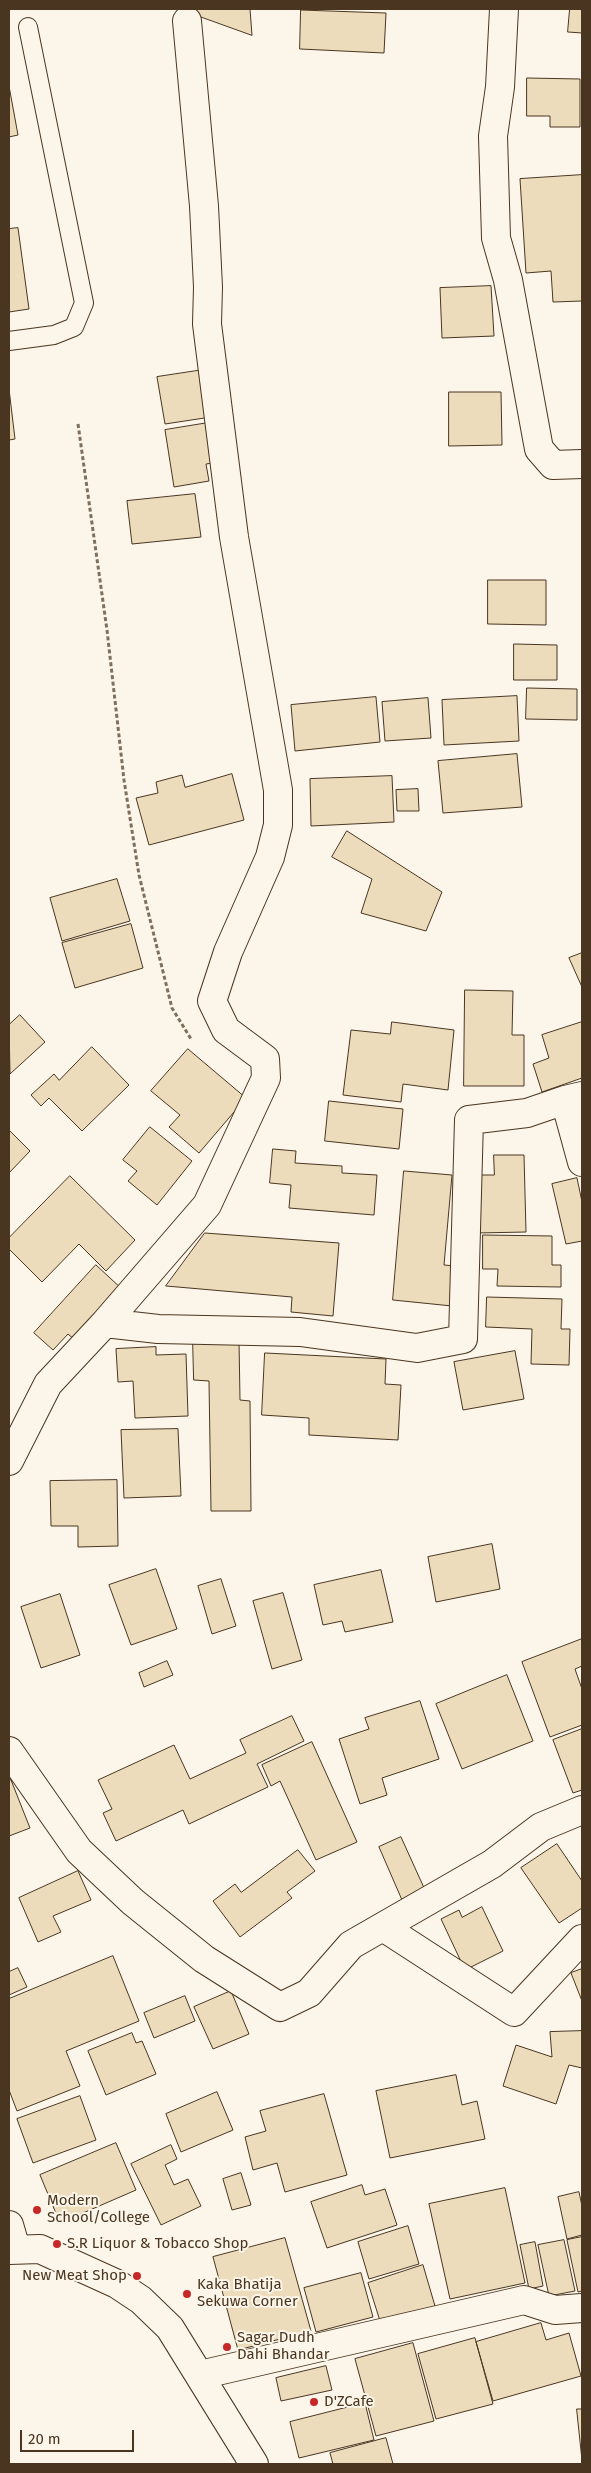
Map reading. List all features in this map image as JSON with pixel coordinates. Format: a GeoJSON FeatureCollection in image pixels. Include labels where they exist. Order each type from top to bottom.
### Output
{"type":"FeatureCollection","features":[{"type":"Feature","properties":{"kind":"street"},"geometry":{"type":"LineString","coordinates":[[504,9],[500,87],[493,136],[496,238],[508,280],[539,449],[552,465],[582,464]]}},
{"type":"Feature","properties":{"kind":"street"},"geometry":{"type":"LineString","coordinates":[[9,1461],[48,1384],[105,1323],[207,1206],[266,1078],[265,1059],[226,1030],[212,1002],[228,952],[270,857],[278,825],[278,790],[234,537],[207,324],[208,287],[204,206],[187,21]]}},
{"type":"Feature","properties":{"kind":"street"},"geometry":{"type":"LineString","coordinates":[[105,1323],[158,1328],[300,1332],[417,1348],[463,1339],[470,1120],[527,1113],[574,1098],[582,1162]]}},
{"type":"Feature","properties":{"kind":"street"},"geometry":{"type":"LineString","coordinates":[[9,1751],[79,1852],[133,1902],[204,1958],[280,2007],[308,1993],[352,1945],[492,1864],[541,1827],[582,1810]]}},
{"type":"Feature","properties":{"kind":"street"},"geometry":{"type":"LineString","coordinates":[[384,1927],[514,2012],[582,1939]]}},
{"type":"Feature","properties":{"kind":"street"},"geometry":{"type":"LineString","coordinates":[[11,2241],[40,2249],[117,2284],[141,2300],[170,2328],[254,2464]]}},
{"type":"Feature","properties":{"kind":"street"},"geometry":{"type":"LineString","coordinates":[[200,2375],[524,2300],[555,2310],[582,2308]]}},
{"type":"Feature","properties":{"kind":"lane"},"geometry":{"type":"LineString","coordinates":[[9,341],[54,335],[74,327],[84,303],[28,27]]}},
{"type":"Feature","properties":{"kind":"path"},"geometry":{"type":"LineString","coordinates":[[78,424],[107,630],[124,780],[139,875],[172,1008],[190,1039],[226,1030]]}},
{"type":"Feature","properties":{"kind":"building"},"geometry":{"type":"Polygon","coordinates":[[[179,9],[250,9],[252,35],[179,9]]]}},
{"type":"Feature","properties":{"kind":"building"},"geometry":{"type":"Polygon","coordinates":[[[570,9],[582,9],[582,33],[568,32],[570,9]]]}},
{"type":"Feature","properties":{"kind":"building"},"geometry":{"type":"Polygon","coordinates":[[[301,10],[386,13],[384,53],[300,49],[301,10]]]}},
{"type":"Feature","properties":{"kind":"building"},"geometry":{"type":"Polygon","coordinates":[[[527,78],[580,79],[580,127],[550,127],[550,116],[527,116],[527,78]]]}},
{"type":"Feature","properties":{"kind":"building"},"geometry":{"type":"Polygon","coordinates":[[[9,86],[18,135],[9,137],[9,86]]]}},
{"type":"Feature","properties":{"kind":"building"},"geometry":{"type":"Polygon","coordinates":[[[582,175],[582,301],[553,302],[551,271],[526,273],[520,179],[582,175]]]}},
{"type":"Feature","properties":{"kind":"building"},"geometry":{"type":"Polygon","coordinates":[[[18,228],[29,309],[9,312],[9,229],[18,228]]]}},
{"type":"Feature","properties":{"kind":"building"},"geometry":{"type":"Polygon","coordinates":[[[491,286],[494,336],[442,338],[440,288],[491,286]]]}},
{"type":"Feature","properties":{"kind":"building"},"geometry":{"type":"Polygon","coordinates":[[[203,370],[211,417],[165,424],[157,377],[203,370]]]}},
{"type":"Feature","properties":{"kind":"building"},"geometry":{"type":"Polygon","coordinates":[[[9,389],[15,439],[9,440],[9,389]]]}},
{"type":"Feature","properties":{"kind":"building"},"geometry":{"type":"Polygon","coordinates":[[[449,392],[501,392],[502,445],[449,446],[449,392]]]}},
{"type":"Feature","properties":{"kind":"building"},"geometry":{"type":"Polygon","coordinates":[[[214,422],[220,462],[206,464],[209,481],[174,487],[165,430],[214,422]]]}},
{"type":"Feature","properties":{"kind":"building"},"geometry":{"type":"Polygon","coordinates":[[[195,494],[201,537],[132,544],[127,501],[195,494]]]}},
{"type":"Feature","properties":{"kind":"building"},"geometry":{"type":"Polygon","coordinates":[[[488,580],[546,580],[546,625],[488,624],[488,580]]]}},
{"type":"Feature","properties":{"kind":"building"},"geometry":{"type":"Polygon","coordinates":[[[514,644],[557,645],[557,680],[514,680],[514,644]]]}},
{"type":"Feature","properties":{"kind":"building"},"geometry":{"type":"Polygon","coordinates":[[[527,688],[577,689],[577,720],[526,719],[527,688]]]}},
{"type":"Feature","properties":{"kind":"building"},"geometry":{"type":"Polygon","coordinates":[[[517,696],[519,741],[444,745],[442,700],[517,696]]]}},
{"type":"Feature","properties":{"kind":"building"},"geometry":{"type":"Polygon","coordinates":[[[376,697],[380,742],[295,751],[291,705],[376,697]]]}},
{"type":"Feature","properties":{"kind":"building"},"geometry":{"type":"Polygon","coordinates":[[[428,698],[431,738],[385,741],[382,702],[428,698]]]}},
{"type":"Feature","properties":{"kind":"building"},"geometry":{"type":"Polygon","coordinates":[[[517,754],[522,807],[443,813],[438,761],[517,754]]]}},
{"type":"Feature","properties":{"kind":"building"},"geometry":{"type":"Polygon","coordinates":[[[232,774],[244,820],[149,845],[136,798],[158,793],[156,782],[182,775],[185,787],[232,774]]]}},
{"type":"Feature","properties":{"kind":"building"},"geometry":{"type":"Polygon","coordinates":[[[392,776],[394,822],[311,826],[310,779],[392,776]]]}},
{"type":"Feature","properties":{"kind":"building"},"geometry":{"type":"Polygon","coordinates":[[[418,789],[419,811],[397,811],[396,790],[418,789]]]}},
{"type":"Feature","properties":{"kind":"building"},"geometry":{"type":"Polygon","coordinates":[[[347,831],[442,892],[426,931],[361,913],[372,879],[332,857],[347,831]]]}},
{"type":"Feature","properties":{"kind":"building"},"geometry":{"type":"Polygon","coordinates":[[[117,879],[130,921],[62,941],[50,898],[117,879]]]}},
{"type":"Feature","properties":{"kind":"building"},"geometry":{"type":"Polygon","coordinates":[[[131,924],[143,968],[75,988],[62,943],[131,924]]]}},
{"type":"Feature","properties":{"kind":"building"},"geometry":{"type":"Polygon","coordinates":[[[582,953],[582,987],[569,958],[582,953]]]}},
{"type":"Feature","properties":{"kind":"building"},"geometry":{"type":"Polygon","coordinates":[[[465,990],[513,991],[512,1035],[524,1035],[524,1086],[464,1086],[465,990]]]}},
{"type":"Feature","properties":{"kind":"building"},"geometry":{"type":"Polygon","coordinates":[[[20,1015],[45,1042],[10,1074],[9,1025],[20,1015]]]}},
{"type":"Feature","properties":{"kind":"building"},"geometry":{"type":"Polygon","coordinates":[[[392,1022],[454,1030],[448,1090],[403,1084],[401,1102],[343,1095],[351,1030],[390,1034],[392,1022]]]}},
{"type":"Feature","properties":{"kind":"building"},"geometry":{"type":"Polygon","coordinates":[[[582,1022],[582,1078],[542,1092],[533,1064],[549,1058],[542,1035],[582,1022]]]}},
{"type":"Feature","properties":{"kind":"building"},"geometry":{"type":"Polygon","coordinates":[[[92,1047],[129,1085],[82,1131],[49,1098],[41,1106],[31,1095],[54,1074],[59,1080],[92,1047]]]}},
{"type":"Feature","properties":{"kind":"building"},"geometry":{"type":"Polygon","coordinates":[[[188,1049],[246,1098],[199,1153],[169,1127],[180,1115],[151,1091],[188,1049]]]}},
{"type":"Feature","properties":{"kind":"building"},"geometry":{"type":"Polygon","coordinates":[[[329,1101],[403,1109],[399,1149],[325,1141],[329,1101]]]}},
{"type":"Feature","properties":{"kind":"building"},"geometry":{"type":"Polygon","coordinates":[[[150,1127],[192,1161],[157,1205],[128,1181],[137,1171],[123,1160],[150,1127]]]}},
{"type":"Feature","properties":{"kind":"building"},"geometry":{"type":"Polygon","coordinates":[[[9,1130],[30,1151],[9,1173],[9,1130]]]}},
{"type":"Feature","properties":{"kind":"building"},"geometry":{"type":"Polygon","coordinates":[[[273,1149],[296,1151],[295,1163],[342,1166],[342,1173],[377,1175],[374,1215],[289,1208],[291,1185],[270,1183],[273,1149]]]}},
{"type":"Feature","properties":{"kind":"building"},"geometry":{"type":"Polygon","coordinates":[[[494,1155],[524,1155],[526,1232],[476,1233],[475,1175],[494,1175],[494,1155]]]}},
{"type":"Feature","properties":{"kind":"building"},"geometry":{"type":"Polygon","coordinates":[[[404,1171],[452,1175],[444,1265],[456,1266],[452,1306],[393,1300],[404,1171]]]}},
{"type":"Feature","properties":{"kind":"building"},"geometry":{"type":"Polygon","coordinates":[[[70,1176],[135,1240],[106,1271],[79,1244],[42,1282],[9,1249],[9,1238],[70,1176]]]}},
{"type":"Feature","properties":{"kind":"building"},"geometry":{"type":"Polygon","coordinates":[[[577,1178],[582,1202],[582,1241],[566,1244],[552,1184],[577,1178]]]}},
{"type":"Feature","properties":{"kind":"building"},"geometry":{"type":"Polygon","coordinates":[[[205,1233],[339,1243],[333,1316],[291,1312],[292,1297],[166,1286],[205,1233]]]}},
{"type":"Feature","properties":{"kind":"building"},"geometry":{"type":"Polygon","coordinates":[[[483,1235],[552,1236],[552,1265],[561,1265],[561,1287],[497,1286],[498,1269],[483,1269],[483,1235]]]}},
{"type":"Feature","properties":{"kind":"building"},"geometry":{"type":"Polygon","coordinates":[[[96,1265],[123,1290],[76,1341],[68,1334],[53,1350],[34,1333],[96,1265]]]}},
{"type":"Feature","properties":{"kind":"building"},"geometry":{"type":"Polygon","coordinates":[[[487,1297],[562,1299],[561,1329],[570,1329],[569,1365],[531,1364],[532,1329],[486,1327],[487,1297]]]}},
{"type":"Feature","properties":{"kind":"building"},"geometry":{"type":"Polygon","coordinates":[[[193,1340],[239,1340],[240,1400],[250,1401],[251,1511],[211,1511],[209,1381],[194,1380],[193,1340]]]}},
{"type":"Feature","properties":{"kind":"building"},"geometry":{"type":"Polygon","coordinates":[[[156,1347],[156,1355],[186,1354],[188,1416],[135,1418],[133,1381],[118,1382],[116,1349],[156,1347]]]}},
{"type":"Feature","properties":{"kind":"building"},"geometry":{"type":"Polygon","coordinates":[[[515,1351],[524,1399],[463,1410],[454,1362],[515,1351]]]}},
{"type":"Feature","properties":{"kind":"building"},"geometry":{"type":"Polygon","coordinates":[[[265,1353],[386,1359],[385,1384],[401,1385],[398,1440],[309,1435],[309,1418],[262,1415],[265,1353]]]}},
{"type":"Feature","properties":{"kind":"building"},"geometry":{"type":"Polygon","coordinates":[[[178,1429],[181,1496],[124,1498],[121,1430],[178,1429]]]}},
{"type":"Feature","properties":{"kind":"building"},"geometry":{"type":"Polygon","coordinates":[[[117,1480],[118,1546],[78,1547],[78,1526],[51,1526],[50,1481],[117,1480]]]}},
{"type":"Feature","properties":{"kind":"building"},"geometry":{"type":"Polygon","coordinates":[[[492,1544],[500,1589],[436,1602],[428,1557],[492,1544]]]}},
{"type":"Feature","properties":{"kind":"building"},"geometry":{"type":"Polygon","coordinates":[[[156,1569],[177,1629],[131,1645],[109,1585],[156,1569]]]}},
{"type":"Feature","properties":{"kind":"building"},"geometry":{"type":"Polygon","coordinates":[[[381,1570],[393,1622],[345,1632],[342,1621],[323,1625],[314,1585],[381,1570]]]}},
{"type":"Feature","properties":{"kind":"building"},"geometry":{"type":"Polygon","coordinates":[[[221,1579],[236,1626],[212,1634],[198,1586],[221,1579]]]}},
{"type":"Feature","properties":{"kind":"building"},"geometry":{"type":"Polygon","coordinates":[[[283,1593],[302,1660],[272,1669],[253,1601],[283,1593]]]}},
{"type":"Feature","properties":{"kind":"building"},"geometry":{"type":"Polygon","coordinates":[[[60,1594],[80,1655],[41,1668],[21,1607],[60,1594]]]}},
{"type":"Feature","properties":{"kind":"building"},"geometry":{"type":"Polygon","coordinates":[[[582,1639],[582,1666],[575,1669],[582,1689],[582,1725],[550,1737],[522,1662],[582,1639]]]}},
{"type":"Feature","properties":{"kind":"building"},"geometry":{"type":"Polygon","coordinates":[[[167,1661],[173,1675],[144,1687],[139,1673],[167,1661]]]}},
{"type":"Feature","properties":{"kind":"building"},"geometry":{"type":"Polygon","coordinates":[[[507,1675],[533,1741],[462,1769],[436,1704],[507,1675]]]}},
{"type":"Feature","properties":{"kind":"building"},"geometry":{"type":"Polygon","coordinates":[[[420,1701],[439,1759],[382,1778],[387,1795],[360,1804],[339,1739],[369,1729],[365,1718],[420,1701]]]}},
{"type":"Feature","properties":{"kind":"building"},"geometry":{"type":"Polygon","coordinates":[[[292,1716],[304,1741],[257,1764],[268,1787],[189,1824],[183,1810],[116,1841],[103,1813],[112,1809],[98,1780],[174,1745],[190,1779],[246,1753],[240,1740],[292,1716]]]}},
{"type":"Feature","properties":{"kind":"building"},"geometry":{"type":"Polygon","coordinates":[[[582,1729],[582,1790],[573,1793],[553,1740],[582,1729]]]}},
{"type":"Feature","properties":{"kind":"building"},"geometry":{"type":"Polygon","coordinates":[[[312,1742],[357,1842],[316,1860],[280,1781],[271,1786],[262,1765],[312,1742]]]}},
{"type":"Feature","properties":{"kind":"building"},"geometry":{"type":"Polygon","coordinates":[[[11,1780],[30,1828],[9,1836],[9,1781],[11,1780]]]}},
{"type":"Feature","properties":{"kind":"building"},"geometry":{"type":"Polygon","coordinates":[[[401,1837],[425,1890],[402,1900],[379,1847],[401,1837]]]}},
{"type":"Feature","properties":{"kind":"building"},"geometry":{"type":"Polygon","coordinates":[[[557,1844],[582,1881],[582,1908],[559,1923],[521,1868],[557,1844]]]}},
{"type":"Feature","properties":{"kind":"building"},"geometry":{"type":"Polygon","coordinates":[[[298,1850],[315,1871],[287,1892],[292,1898],[240,1937],[213,1901],[235,1884],[241,1892],[298,1850]]]}},
{"type":"Feature","properties":{"kind":"building"},"geometry":{"type":"Polygon","coordinates":[[[78,1871],[91,1900],[53,1916],[61,1932],[38,1942],[19,1898],[78,1871]]]}},
{"type":"Feature","properties":{"kind":"building"},"geometry":{"type":"Polygon","coordinates":[[[482,1907],[503,1951],[465,1970],[441,1919],[459,1910],[462,1917],[482,1907]]]}},
{"type":"Feature","properties":{"kind":"building"},"geometry":{"type":"Polygon","coordinates":[[[113,1956],[139,2021],[66,2051],[80,2086],[17,2111],[9,2090],[9,1999],[113,1956]]]}},
{"type":"Feature","properties":{"kind":"building"},"geometry":{"type":"Polygon","coordinates":[[[18,1968],[27,1987],[9,1995],[9,1972],[18,1968]]]}},
{"type":"Feature","properties":{"kind":"building"},"geometry":{"type":"Polygon","coordinates":[[[582,1969],[582,2001],[571,1973],[582,1969]]]}},
{"type":"Feature","properties":{"kind":"building"},"geometry":{"type":"Polygon","coordinates":[[[231,1991],[249,2034],[213,2049],[194,2007],[231,1991]]]}},
{"type":"Feature","properties":{"kind":"building"},"geometry":{"type":"Polygon","coordinates":[[[185,1996],[195,2021],[154,2038],[144,2013],[185,1996]]]}},
{"type":"Feature","properties":{"kind":"building"},"geometry":{"type":"Polygon","coordinates":[[[582,2031],[582,2068],[569,2065],[556,2104],[503,2086],[516,2045],[552,2057],[550,2032],[582,2031]]]}},
{"type":"Feature","properties":{"kind":"building"},"geometry":{"type":"Polygon","coordinates":[[[132,2033],[136,2043],[142,2041],[156,2074],[106,2095],[88,2051],[132,2033]]]}},
{"type":"Feature","properties":{"kind":"building"},"geometry":{"type":"Polygon","coordinates":[[[456,2075],[462,2105],[477,2101],[485,2139],[390,2158],[376,2091],[456,2075]]]}},
{"type":"Feature","properties":{"kind":"building"},"geometry":{"type":"Polygon","coordinates":[[[217,2092],[233,2130],[181,2152],[166,2114],[217,2092]]]}},
{"type":"Feature","properties":{"kind":"building"},"geometry":{"type":"Polygon","coordinates":[[[324,2094],[347,2175],[285,2192],[277,2163],[253,2170],[245,2137],[266,2131],[260,2111],[324,2094]]]}},
{"type":"Feature","properties":{"kind":"building"},"geometry":{"type":"Polygon","coordinates":[[[80,2096],[96,2140],[33,2163],[17,2119],[80,2096]]]}},
{"type":"Feature","properties":{"kind":"building"},"geometry":{"type":"Polygon","coordinates":[[[116,2143],[136,2190],[60,2223],[40,2175],[116,2143]]]}},
{"type":"Feature","properties":{"kind":"building"},"geometry":{"type":"Polygon","coordinates":[[[171,2145],[177,2159],[165,2165],[174,2185],[188,2179],[201,2206],[161,2225],[131,2164],[171,2145]]]}},
{"type":"Feature","properties":{"kind":"building"},"geometry":{"type":"Polygon","coordinates":[[[241,2173],[251,2205],[232,2210],[223,2179],[241,2173]]]}},
{"type":"Feature","properties":{"kind":"building"},"geometry":{"type":"Polygon","coordinates":[[[362,2185],[365,2195],[385,2189],[397,2225],[327,2248],[311,2202],[362,2185]]]}},
{"type":"Feature","properties":{"kind":"building"},"geometry":{"type":"Polygon","coordinates":[[[505,2188],[525,2283],[450,2299],[429,2204],[505,2188]]]}},
{"type":"Feature","properties":{"kind":"building"},"geometry":{"type":"Polygon","coordinates":[[[579,2192],[582,2206],[582,2235],[567,2239],[558,2197],[579,2192]]]}},
{"type":"Feature","properties":{"kind":"building"},"geometry":{"type":"Polygon","coordinates":[[[408,2226],[419,2264],[369,2279],[358,2242],[408,2226]]]}},
{"type":"Feature","properties":{"kind":"building"},"geometry":{"type":"Polygon","coordinates":[[[582,2237],[582,2291],[578,2292],[567,2240],[582,2237]]]}},
{"type":"Feature","properties":{"kind":"building"},"geometry":{"type":"Polygon","coordinates":[[[285,2238],[311,2331],[238,2350],[213,2257],[285,2238]]]}},
{"type":"Feature","properties":{"kind":"building"},"geometry":{"type":"Polygon","coordinates":[[[564,2240],[575,2291],[549,2296],[538,2245],[564,2240]]]}},
{"type":"Feature","properties":{"kind":"building"},"geometry":{"type":"Polygon","coordinates":[[[535,2242],[543,2286],[529,2289],[520,2245],[535,2242]]]}},
{"type":"Feature","properties":{"kind":"building"},"geometry":{"type":"Polygon","coordinates":[[[423,2265],[435,2306],[381,2324],[368,2283],[423,2265]]]}},
{"type":"Feature","properties":{"kind":"building"},"geometry":{"type":"Polygon","coordinates":[[[361,2273],[373,2317],[316,2332],[304,2288],[361,2273]]]}},
{"type":"Feature","properties":{"kind":"building"},"geometry":{"type":"Polygon","coordinates":[[[541,2323],[546,2340],[569,2333],[581,2376],[493,2401],[476,2342],[541,2323]]]}},
{"type":"Feature","properties":{"kind":"building"},"geometry":{"type":"Polygon","coordinates":[[[475,2338],[493,2404],[436,2419],[418,2354],[475,2338]]]}},
{"type":"Feature","properties":{"kind":"building"},"geometry":{"type":"Polygon","coordinates":[[[413,2343],[434,2421],[376,2436],[355,2359],[413,2343]]]}},
{"type":"Feature","properties":{"kind":"building"},"geometry":{"type":"Polygon","coordinates":[[[326,2366],[332,2390],[281,2401],[276,2378],[326,2366]]]}},
{"type":"Feature","properties":{"kind":"building"},"geometry":{"type":"Polygon","coordinates":[[[365,2403],[374,2440],[299,2458],[290,2422],[365,2403]]]}},
{"type":"Feature","properties":{"kind":"building"},"geometry":{"type":"Polygon","coordinates":[[[577,2409],[582,2409],[582,2460],[577,2409]]]}},
{"type":"Feature","properties":{"kind":"building"},"geometry":{"type":"Polygon","coordinates":[[[386,2438],[393,2464],[333,2464],[330,2453],[386,2438]]]}},
{"type":"Feature","properties":{"kind":"place","name":"Modern School/College"},"geometry":{"type":"Point","coordinates":[37,2210]}},
{"type":"Feature","properties":{"kind":"place","name":"S.R Liquor & Tobacco Shop"},"geometry":{"type":"Point","coordinates":[57,2244]}},
{"type":"Feature","properties":{"kind":"place","name":"New Meat Shop"},"geometry":{"type":"Point","coordinates":[137,2276]}},
{"type":"Feature","properties":{"kind":"place","name":"Kaka Bhatija Sekuwa Corner"},"geometry":{"type":"Point","coordinates":[187,2294]}},
{"type":"Feature","properties":{"kind":"place","name":"Sagar Dudh Dahi Bhandar"},"geometry":{"type":"Point","coordinates":[227,2347]}},
{"type":"Feature","properties":{"kind":"place","name":"D'ZCafe"},"geometry":{"type":"Point","coordinates":[314,2402]}}]}
